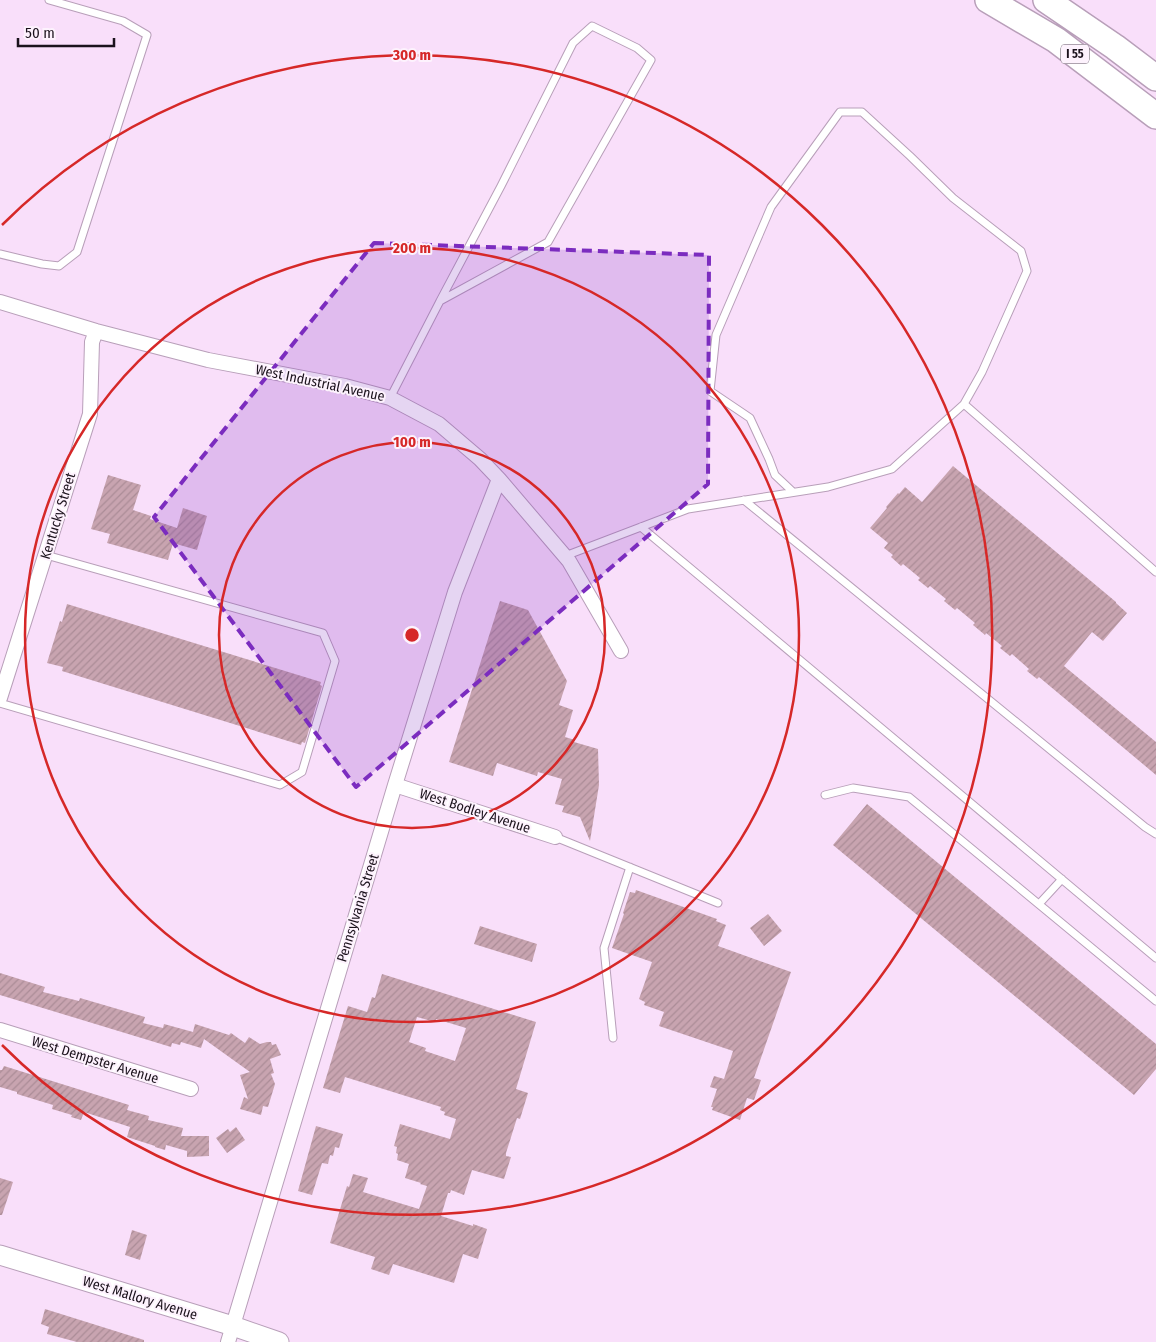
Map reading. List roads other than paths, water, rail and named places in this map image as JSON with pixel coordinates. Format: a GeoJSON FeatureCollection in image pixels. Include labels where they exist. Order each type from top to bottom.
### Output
{"type":"FeatureCollection","features":[{"type":"Feature","properties":{"kind":"highway","name":"I 55"},"geometry":{"type":"LineString","coordinates":[[988,0],[1056,40],[1156,116]]}},
{"type":"Feature","properties":{"kind":"highway","name":"I 55"},"geometry":{"type":"LineString","coordinates":[[1046,0],[1115,47],[1156,78]]}},
{"type":"Feature","properties":{"kind":"main road","name":"West Mallory Avenue"},"geometry":{"type":"LineString","coordinates":[[0,1255],[230,1334],[279,1342]]}},
{"type":"Feature","properties":{"kind":"street","name":"West Industrial Avenue"},"geometry":{"type":"LineString","coordinates":[[0,302],[96,331],[208,360],[345,386],[390,398],[439,424],[480,459],[565,556],[621,652]]}},
{"type":"Feature","properties":{"kind":"street","name":"Kentucky Street"},"geometry":{"type":"LineString","coordinates":[[0,698],[90,414],[92,342],[96,331]]}},
{"type":"Feature","properties":{"kind":"street","name":"Pennsylvania Street"},"geometry":{"type":"LineString","coordinates":[[230,1334],[454,592],[499,479]]}},
{"type":"Feature","properties":{"kind":"street","name":"West Bodley Avenue"},"geometry":{"type":"LineString","coordinates":[[395,785],[555,837]]}},
{"type":"Feature","properties":{"kind":"street","name":"West Dempster Avenue"},"geometry":{"type":"LineString","coordinates":[[0,1030],[190,1089]]}},
{"type":"Feature","properties":{"kind":"lane"},"geometry":{"type":"LineString","coordinates":[[0,254],[59,266],[77,252],[147,36],[123,21],[50,0]]}},
{"type":"Feature","properties":{"kind":"lane"},"geometry":{"type":"LineString","coordinates":[[390,398],[440,301],[501,186],[573,44],[592,26],[637,48],[651,60],[548,242],[440,301]]}},
{"type":"Feature","properties":{"kind":"lane"},"geometry":{"type":"LineString","coordinates":[[565,556],[688,509],[828,487],[892,468],[964,404],[982,372],[1027,271],[1021,251],[953,198],[862,112],[840,112],[771,207],[716,335],[710,391],[750,418],[775,474],[793,492]]}},
{"type":"Feature","properties":{"kind":"lane"},"geometry":{"type":"LineString","coordinates":[[964,404],[1156,572]]}},
{"type":"Feature","properties":{"kind":"lane"},"geometry":{"type":"LineString","coordinates":[[744,500],[1137,821],[1156,834]]}},
{"type":"Feature","properties":{"kind":"lane"},"geometry":{"type":"LineString","coordinates":[[641,527],[1156,958]]}},
{"type":"Feature","properties":{"kind":"lane"},"geometry":{"type":"LineString","coordinates":[[0,703],[280,785],[302,772],[335,661],[323,632],[46,556]]}},
{"type":"Feature","properties":{"kind":"lane"},"geometry":{"type":"LineString","coordinates":[[825,795],[853,788],[909,797],[1156,1001]]}},
{"type":"Feature","properties":{"kind":"lane"},"geometry":{"type":"LineString","coordinates":[[555,837],[718,903]]}},
{"type":"Feature","properties":{"kind":"lane"},"geometry":{"type":"LineString","coordinates":[[613,1038],[604,948],[630,867]]}},
{"type":"Feature","properties":{"kind":"lane"},"geometry":{"type":"LineString","coordinates":[[1038,904],[1062,879]]}}]}
